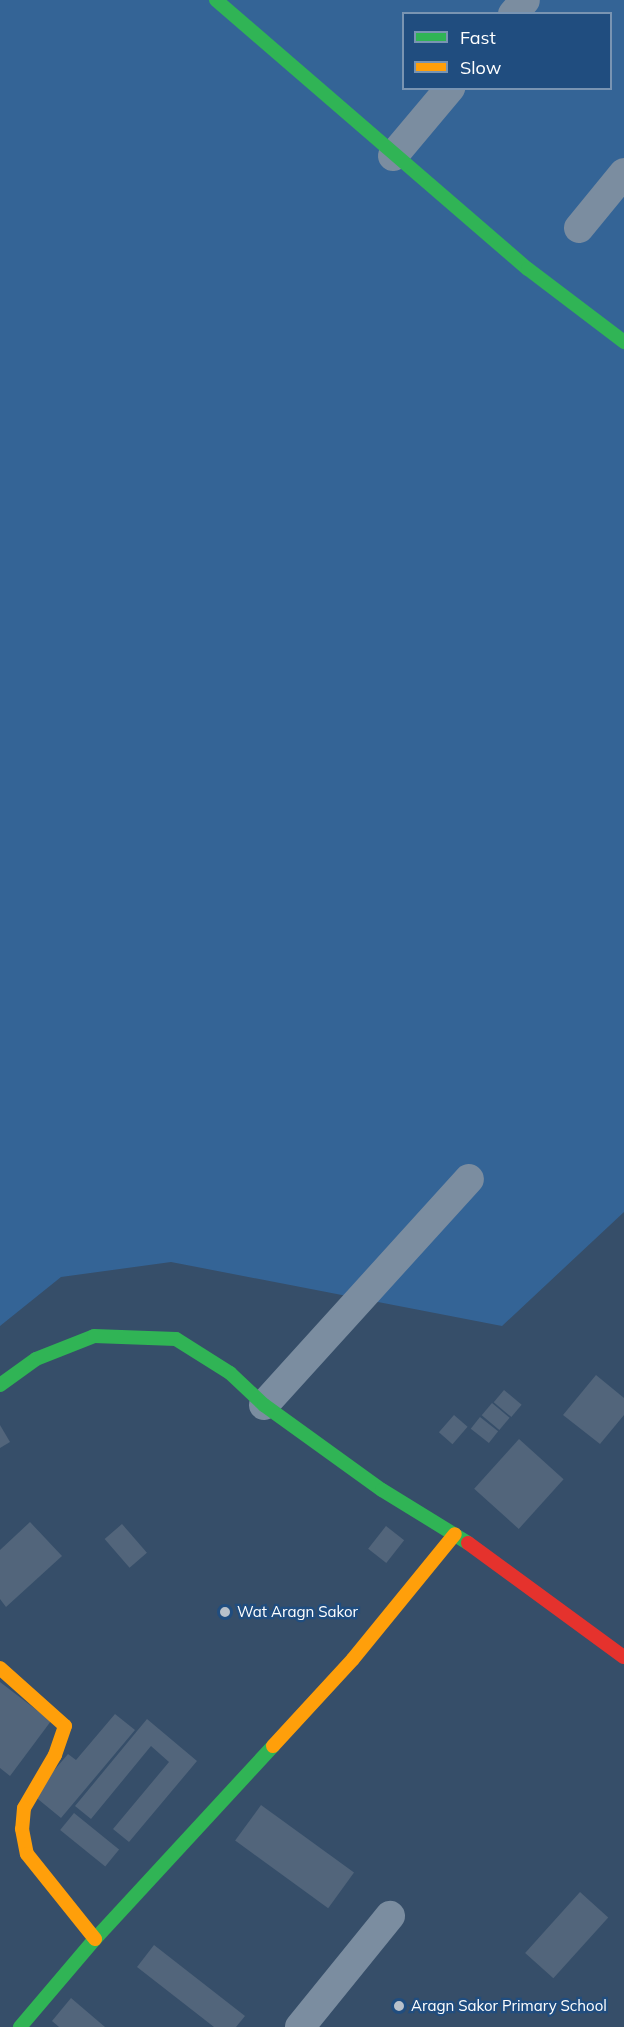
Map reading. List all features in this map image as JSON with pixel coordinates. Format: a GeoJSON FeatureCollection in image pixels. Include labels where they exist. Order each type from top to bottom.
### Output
{"type":"FeatureCollection","features":[{"type":"Feature","properties":{"kind":"street"},"geometry":{"type":"LineString","coordinates":[[216,0],[393,156],[528,269],[624,342]]}},
{"type":"Feature","properties":{"kind":"street"},"geometry":{"type":"LineString","coordinates":[[515,12],[525,0]]}},
{"type":"Feature","properties":{"kind":"street"},"geometry":{"type":"LineString","coordinates":[[393,156],[448,90]]}},
{"type":"Feature","properties":{"kind":"street"},"geometry":{"type":"LineString","coordinates":[[579,228],[624,173]]}},
{"type":"Feature","properties":{"kind":"street"},"geometry":{"type":"LineString","coordinates":[[264,1405],[469,1179]]}},
{"type":"Feature","properties":{"kind":"street"},"geometry":{"type":"LineString","coordinates":[[0,1385],[36,1359],[94,1336],[140,1335],[176,1339],[230,1373],[264,1405],[382,1490],[455,1534],[624,1657]]}},
{"type":"Feature","properties":{"kind":"street"},"geometry":{"type":"LineString","coordinates":[[20,2027],[95,1939],[353,1659],[455,1534]]}},
{"type":"Feature","properties":{"kind":"street"},"geometry":{"type":"LineString","coordinates":[[0,1668],[65,1726],[55,1755],[24,1808],[22,1829],[27,1854],[95,1939]]}},
{"type":"Feature","properties":{"kind":"street"},"geometry":{"type":"LineString","coordinates":[[300,2027],[390,1916]]}},
{"type":"Feature","properties":{"kind":"shaded area"},"geometry":{"type":"Polygon","coordinates":[[[0,0],[624,0],[624,1212],[502,1326],[171,1262],[61,1277],[0,1326],[0,0]]]}},
{"type":"Feature","properties":{"kind":"building"},"geometry":{"type":"Polygon","coordinates":[[[596,1375],[624,1398],[624,1415],[600,1444],[563,1415],[596,1375]]]}},
{"type":"Feature","properties":{"kind":"building"},"geometry":{"type":"Polygon","coordinates":[[[504,1390],[522,1405],[511,1417],[494,1402],[504,1390]]]}},
{"type":"Feature","properties":{"kind":"building"},"geometry":{"type":"Polygon","coordinates":[[[492,1403],[510,1418],[499,1430],[482,1415],[492,1403]]]}},
{"type":"Feature","properties":{"kind":"building"},"geometry":{"type":"Polygon","coordinates":[[[454,1415],[468,1427],[452,1444],[439,1432],[454,1415]]]}},
{"type":"Feature","properties":{"kind":"building"},"geometry":{"type":"Polygon","coordinates":[[[480,1417],[498,1431],[489,1443],[471,1429],[480,1417]]]}},
{"type":"Feature","properties":{"kind":"building"},"geometry":{"type":"Polygon","coordinates":[[[0,1425],[10,1442],[0,1448],[0,1425]]]}},
{"type":"Feature","properties":{"kind":"building"},"geometry":{"type":"Polygon","coordinates":[[[519,1439],[564,1479],[519,1529],[474,1489],[519,1439]]]}},
{"type":"Feature","properties":{"kind":"building"},"geometry":{"type":"Polygon","coordinates":[[[30,1522],[62,1556],[6,1607],[0,1599],[0,1550],[30,1522]]]}},
{"type":"Feature","properties":{"kind":"building"},"geometry":{"type":"Polygon","coordinates":[[[122,1524],[147,1553],[130,1568],[105,1539],[122,1524]]]}},
{"type":"Feature","properties":{"kind":"building"},"geometry":{"type":"Polygon","coordinates":[[[386,1526],[404,1540],[386,1563],[368,1549],[386,1526]]]}},
{"type":"Feature","properties":{"kind":"building"},"geometry":{"type":"Polygon","coordinates":[[[0,1682],[51,1721],[10,1776],[0,1768],[0,1682]]]}},
{"type":"Feature","properties":{"kind":"building"},"geometry":{"type":"Polygon","coordinates":[[[115,1714],[135,1730],[61,1818],[33,1795],[68,1754],[76,1760],[115,1714]]]}},
{"type":"Feature","properties":{"kind":"building"},"geometry":{"type":"Polygon","coordinates":[[[147,1719],[197,1761],[129,1842],[113,1829],[169,1762],[151,1746],[91,1819],[75,1806],[147,1719]]]}},
{"type":"Feature","properties":{"kind":"building"},"geometry":{"type":"Polygon","coordinates":[[[261,1805],[354,1873],[328,1908],[235,1841],[261,1805]]]}},
{"type":"Feature","properties":{"kind":"building"},"geometry":{"type":"Polygon","coordinates":[[[74,1813],[119,1850],[105,1867],[60,1830],[74,1813]]]}},
{"type":"Feature","properties":{"kind":"building"},"geometry":{"type":"Polygon","coordinates":[[[580,1892],[608,1917],[553,1978],[525,1953],[580,1892]]]}},
{"type":"Feature","properties":{"kind":"building"},"geometry":{"type":"Polygon","coordinates":[[[154,1945],[245,2016],[236,2027],[214,2027],[137,1967],[154,1945]]]}},
{"type":"Feature","properties":{"kind":"building"},"geometry":{"type":"Polygon","coordinates":[[[71,1998],[105,2027],[59,2027],[52,2021],[71,1998]]]}},
{"type":"Feature","properties":{"kind":"traffic: fast"},"geometry":{"type":"LineString","coordinates":[[216,0],[528,269],[624,342]]}},
{"type":"Feature","properties":{"kind":"traffic: fast"},"geometry":{"type":"LineString","coordinates":[[0,1385],[36,1359],[94,1336],[176,1339],[230,1373],[264,1405],[382,1490],[468,1543]]}},
{"type":"Feature","properties":{"kind":"traffic: fast"},"geometry":{"type":"LineString","coordinates":[[20,2027],[95,1939],[273,1746]]}},
{"type":"Feature","properties":{"kind":"traffic: slow"},"geometry":{"type":"LineString","coordinates":[[273,1746],[353,1659],[455,1534]]}},
{"type":"Feature","properties":{"kind":"traffic: slow"},"geometry":{"type":"LineString","coordinates":[[0,1668],[65,1726],[55,1755],[24,1808],[22,1829],[27,1854],[95,1939]]}},
{"type":"Feature","properties":{"kind":"traffic: jam"},"geometry":{"type":"LineString","coordinates":[[468,1543],[624,1657]]}},
{"type":"Feature","properties":{"kind":"place","name":"Wat Aragn Sakor"},"geometry":{"type":"Point","coordinates":[225,1612]}},
{"type":"Feature","properties":{"kind":"place","name":"Aragn Sakor Primary School"},"geometry":{"type":"Point","coordinates":[399,2006]}}]}
